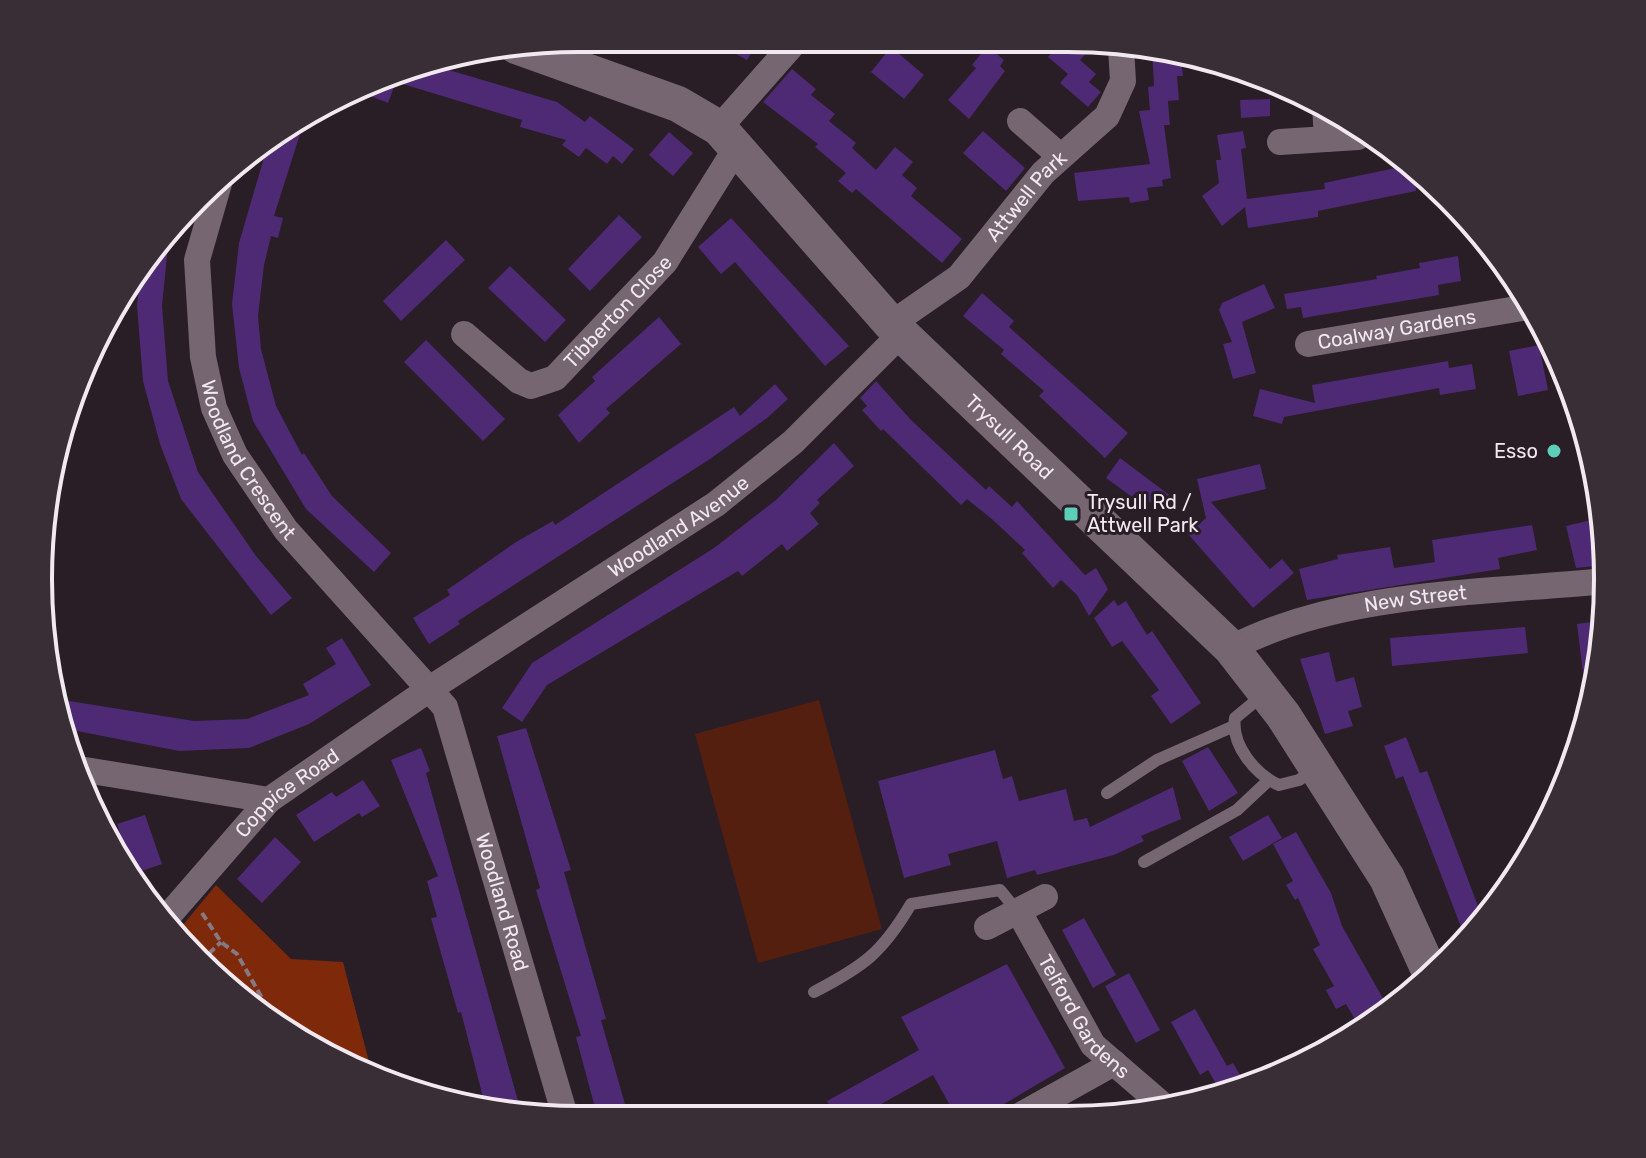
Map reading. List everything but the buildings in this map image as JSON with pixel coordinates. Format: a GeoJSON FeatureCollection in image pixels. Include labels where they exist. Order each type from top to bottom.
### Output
{"type":"FeatureCollection","features":[{"type":"Feature","properties":{"kind":"street","name":"Tibberton Close"},"geometry":{"type":"LineString","coordinates":[[464,334],[519,381],[531,386],[555,378],[665,262],[728,138],[788,52]]}},
{"type":"Feature","properties":{"kind":"street","name":"Trysull Road"},"geometry":{"type":"LineString","coordinates":[[538,54],[678,104],[728,138],[817,243],[896,329],[1231,648],[1317,768],[1387,878],[1426,964]]}},
{"type":"Feature","properties":{"kind":"street","name":"Attwell Park"},"geometry":{"type":"LineString","coordinates":[[896,329],[959,277],[1060,156],[1107,116],[1123,81],[1121,55]]}},
{"type":"Feature","properties":{"kind":"street"},"geometry":{"type":"LineString","coordinates":[[1326,120],[1327,139]]}},
{"type":"Feature","properties":{"kind":"street"},"geometry":{"type":"LineString","coordinates":[[1020,121],[1060,156]]}},
{"type":"Feature","properties":{"kind":"street"},"geometry":{"type":"LineString","coordinates":[[1280,142],[1354,137]]}},
{"type":"Feature","properties":{"kind":"street","name":"Woodland Crescent"},"geometry":{"type":"LineString","coordinates":[[215,198],[197,260],[203,357],[214,408],[235,455],[286,530],[356,612],[431,688]]}},
{"type":"Feature","properties":{"kind":"street","name":"Coalway Gardens"},"geometry":{"type":"LineString","coordinates":[[1303,345],[1519,309]]}},
{"type":"Feature","properties":{"kind":"street","name":"Woodland Avenue"},"geometry":{"type":"LineString","coordinates":[[431,688],[716,504],[793,442],[896,329]]}},
{"type":"Feature","properties":{"kind":"street","name":"New Street"},"geometry":{"type":"LineString","coordinates":[[1231,648],[1272,627],[1306,617],[1388,603],[1594,582]]}},
{"type":"Feature","properties":{"kind":"street","name":"Coppice Road"},"geometry":{"type":"LineString","coordinates":[[171,912],[269,800],[431,688]]}},
{"type":"Feature","properties":{"kind":"street","name":"Woodland Road"},"geometry":{"type":"LineString","coordinates":[[431,688],[445,707],[562,1106]]}},
{"type":"Feature","properties":{"kind":"street"},"geometry":{"type":"LineString","coordinates":[[88,770],[269,800]]}},
{"type":"Feature","properties":{"kind":"street"},"geometry":{"type":"LineString","coordinates":[[987,927],[1045,897]]}},
{"type":"Feature","properties":{"kind":"street","name":"Telford Gardens"},"geometry":{"type":"LineString","coordinates":[[1019,912],[1088,1038],[1155,1098]]}},
{"type":"Feature","properties":{"kind":"street"},"geometry":{"type":"LineString","coordinates":[[1037,1106],[1114,1063]]}},
{"type":"Feature","properties":{"kind":"lane"},"geometry":{"type":"LineString","coordinates":[[1107,793],[1143,767],[1234,726],[1241,711],[1266,693]]}},
{"type":"Feature","properties":{"kind":"lane"},"geometry":{"type":"LineString","coordinates":[[1234,726],[1248,759],[1269,780],[1279,785],[1288,783],[1317,768]]}},
{"type":"Feature","properties":{"kind":"lane"},"geometry":{"type":"LineString","coordinates":[[1144,862],[1237,810],[1269,780]]}},
{"type":"Feature","properties":{"kind":"lane"},"geometry":{"type":"LineString","coordinates":[[814,992],[861,967],[892,936],[911,904],[1000,890],[1019,912]]}},
{"type":"Feature","properties":{"kind":"path"},"geometry":{"type":"LineString","coordinates":[[189,891],[221,942],[237,954],[264,1001]]}},
{"type":"Feature","properties":{"kind":"path"},"geometry":{"type":"LineString","coordinates":[[208,954],[221,942]]}},
{"type":"Feature","properties":{"kind":"shaded area"},"geometry":{"type":"Polygon","coordinates":[[[819,700],[882,929],[758,963],[695,734],[819,700]]]}},
{"type":"Feature","properties":{"kind":"shaded area"},"geometry":{"type":"Polygon","coordinates":[[[216,885],[291,959],[343,962],[369,1062],[315,1035],[258,997],[206,952],[183,925],[216,885]]]}},
{"type":"Feature","properties":{"kind":"place","name":"Esso"},"geometry":{"type":"Point","coordinates":[1554,451]}},
{"type":"Feature","properties":{"kind":"place","name":"Trysull Rd / Attwell Park"},"geometry":{"type":"Point","coordinates":[1071,514]}}]}
